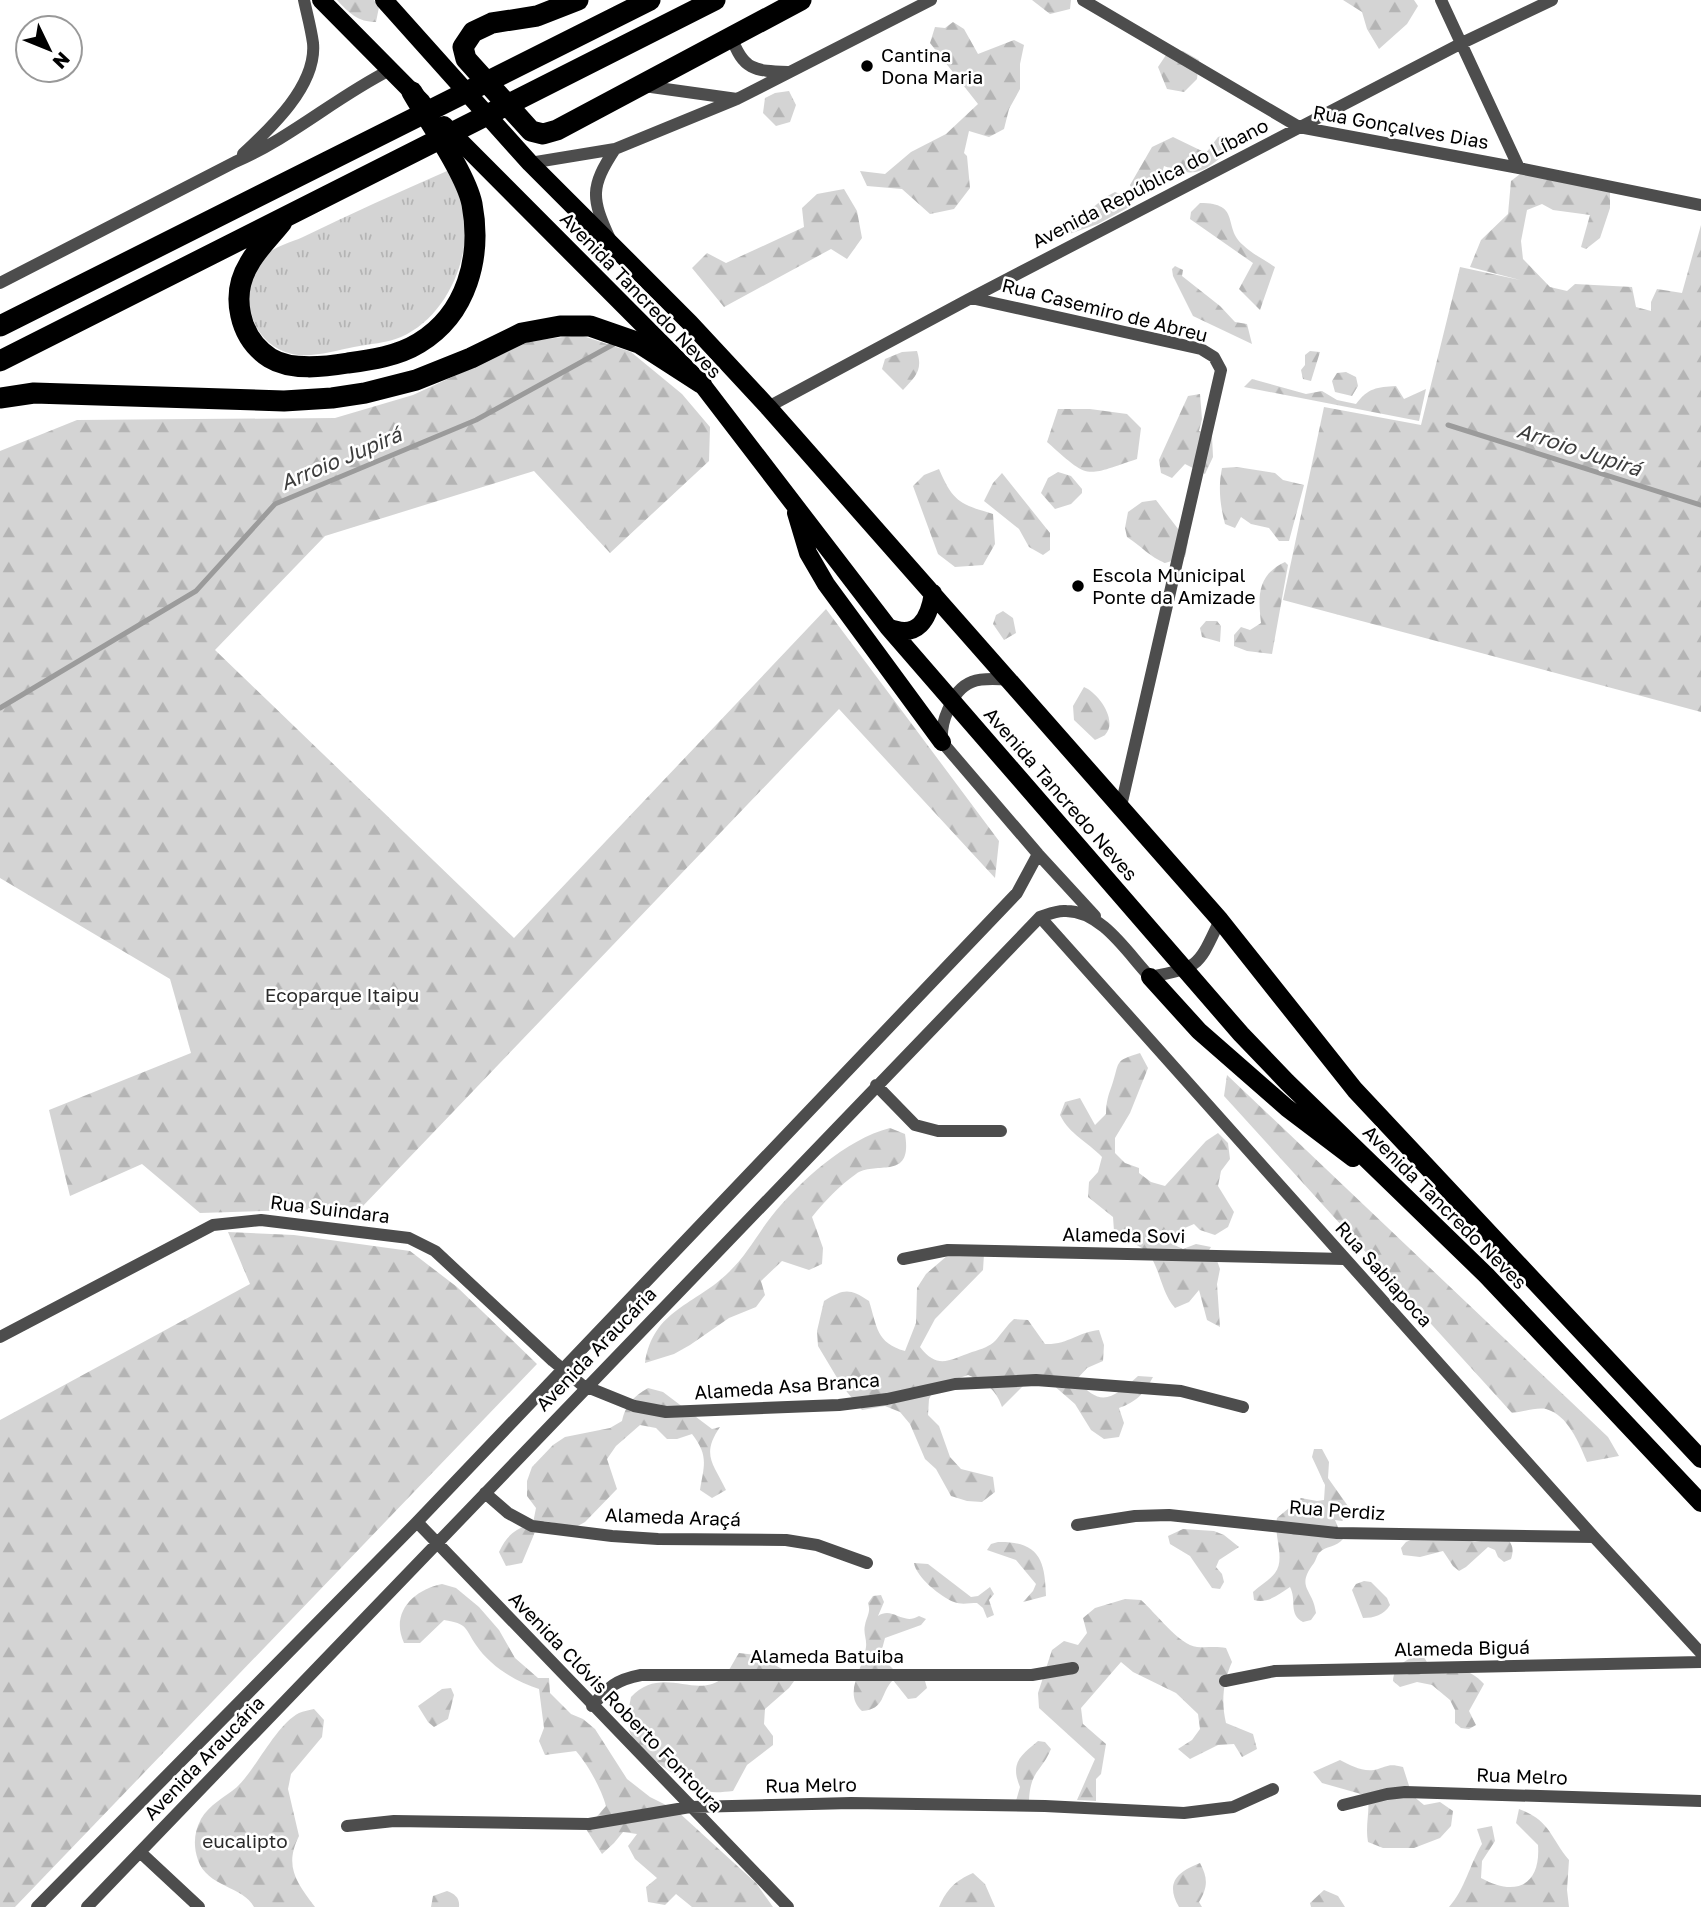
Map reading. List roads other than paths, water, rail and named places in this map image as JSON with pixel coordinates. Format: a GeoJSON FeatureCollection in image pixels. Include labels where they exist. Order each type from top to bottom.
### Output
{"type":"FeatureCollection","features":[{"type":"Feature","properties":{"kind":"highway"},"geometry":{"type":"LineString","coordinates":[[578,0],[537,16],[492,23],[473,32],[463,47],[466,59],[531,131],[543,134],[557,130],[801,0]]}},
{"type":"Feature","properties":{"kind":"highway"},"geometry":{"type":"LineString","coordinates":[[0,326],[650,0]]}},
{"type":"Feature","properties":{"kind":"highway"},"geometry":{"type":"LineString","coordinates":[[0,360],[715,0]]}},
{"type":"Feature","properties":{"kind":"highway"},"geometry":{"type":"LineString","coordinates":[[290,214],[247,265],[239,295],[240,318],[254,343],[270,358],[288,365],[324,368],[378,358],[416,345],[434,332],[455,307],[468,284],[474,262],[475,230],[472,201],[412,92]]}},
{"type":"Feature","properties":{"kind":"highway"},"geometry":{"type":"LineString","coordinates":[[0,398],[34,393],[285,401],[331,398],[365,393],[416,380],[471,359],[522,333],[560,326],[590,326],[639,343],[701,383]]}},
{"type":"Feature","properties":{"kind":"main road","name":"Avenida Tancredo Neves"},"geometry":{"type":"LineString","coordinates":[[321,0],[701,383],[888,627],[1185,970],[1287,1082],[1487,1276],[1701,1503]]}},
{"type":"Feature","properties":{"kind":"main road","name":"Avenida Tancredo Neves"},"geometry":{"type":"LineString","coordinates":[[384,0],[530,163],[690,323],[768,407],[1220,920],[1355,1090],[1701,1459]]}},
{"type":"Feature","properties":{"kind":"main road"},"geometry":{"type":"LineString","coordinates":[[793,503],[808,553],[826,584],[942,741]]}},
{"type":"Feature","properties":{"kind":"main road"},"geometry":{"type":"LineString","coordinates":[[888,627],[906,631],[924,621],[930,613],[933,593]]}},
{"type":"Feature","properties":{"kind":"main road"},"geometry":{"type":"LineString","coordinates":[[1150,977],[1199,1031],[1287,1108],[1422,1211]]}},
{"type":"Feature","properties":{"kind":"street"},"geometry":{"type":"LineString","coordinates":[[235,162],[274,125],[297,94],[311,64],[313,45],[304,0]]}},
{"type":"Feature","properties":{"kind":"street"},"geometry":{"type":"LineString","coordinates":[[530,163],[615,149],[737,99],[931,0]]}},
{"type":"Feature","properties":{"kind":"street","name":"Rua Gonçalves Dias"},"geometry":{"type":"LineString","coordinates":[[1083,0],[1299,127],[1701,205]]}},
{"type":"Feature","properties":{"kind":"street"},"geometry":{"type":"LineString","coordinates":[[1441,0],[1519,168]]}},
{"type":"Feature","properties":{"kind":"street","name":"Avenida República do Líbano"},"geometry":{"type":"LineString","coordinates":[[768,407],[1299,127],[1552,0]]}},
{"type":"Feature","properties":{"kind":"street"},"geometry":{"type":"LineString","coordinates":[[731,36],[737,54],[748,67],[763,71],[792,72]]}},
{"type":"Feature","properties":{"kind":"street"},"geometry":{"type":"LineString","coordinates":[[0,283],[261,151],[329,105],[390,70]]}},
{"type":"Feature","properties":{"kind":"street"},"geometry":{"type":"LineString","coordinates":[[640,85],[737,99]]}},
{"type":"Feature","properties":{"kind":"street"},"geometry":{"type":"LineString","coordinates":[[613,247],[600,218],[596,186],[615,149]]}},
{"type":"Feature","properties":{"kind":"street","name":"Rua Casemiro de Abreu"},"geometry":{"type":"LineString","coordinates":[[971,298],[1201,349],[1214,357],[1221,370],[1121,806]]}},
{"type":"Feature","properties":{"kind":"street"},"geometry":{"type":"LineString","coordinates":[[1010,681],[988,678],[962,687],[952,700],[943,722],[942,741],[1038,854],[1150,977],[1185,970],[1202,958],[1220,920]]}},
{"type":"Feature","properties":{"kind":"street","name":"Avenida Araucária"},"geometry":{"type":"LineString","coordinates":[[37,1907],[416,1522],[557,1365],[1017,893],[1038,854]]}},
{"type":"Feature","properties":{"kind":"street"},"geometry":{"type":"LineString","coordinates":[[1040,917],[1068,911],[1080,913],[1104,927]]}},
{"type":"Feature","properties":{"kind":"street","name":"Avenida Araucária"},"geometry":{"type":"LineString","coordinates":[[87,1907],[1040,917]]}},
{"type":"Feature","properties":{"kind":"street","name":"Rua Sabiapoca"},"geometry":{"type":"LineString","coordinates":[[1040,917],[1344,1259],[1701,1653]]}},
{"type":"Feature","properties":{"kind":"street"},"geometry":{"type":"LineString","coordinates":[[876,1085],[915,1125],[937,1131],[1002,1131]]}},
{"type":"Feature","properties":{"kind":"street","name":"Rua Suindara"},"geometry":{"type":"LineString","coordinates":[[0,1337],[213,1225],[261,1220],[409,1238],[435,1251],[557,1365]]}},
{"type":"Feature","properties":{"kind":"street","name":"Alameda Sovi"},"geometry":{"type":"LineString","coordinates":[[903,1259],[948,1250],[1344,1259]]}},
{"type":"Feature","properties":{"kind":"street","name":"Alameda Asa Branca"},"geometry":{"type":"LineString","coordinates":[[557,1365],[587,1387],[634,1406],[666,1412],[839,1405],[887,1399],[955,1384],[1036,1380],[1181,1391],[1243,1407]]}},
{"type":"Feature","properties":{"kind":"street","name":"Alameda Araçá"},"geometry":{"type":"LineString","coordinates":[[485,1493],[508,1513],[532,1526],[659,1539],[786,1540],[817,1545],[867,1563]]}},
{"type":"Feature","properties":{"kind":"street","name":"Rua Perdiz"},"geometry":{"type":"LineString","coordinates":[[1077,1525],[1135,1516],[1169,1515],[1337,1533],[1594,1537]]}},
{"type":"Feature","properties":{"kind":"street","name":"Avenida Clóvis Roberto Fontoura"},"geometry":{"type":"LineString","coordinates":[[416,1522],[788,1907]]}},
{"type":"Feature","properties":{"kind":"street","name":"Alameda Biguá"},"geometry":{"type":"LineString","coordinates":[[1225,1681],[1275,1671],[1701,1661]]}},
{"type":"Feature","properties":{"kind":"street","name":"Alameda Batuiba"},"geometry":{"type":"LineString","coordinates":[[592,1706],[612,1684],[640,1675],[1031,1675],[1073,1668]]}},
{"type":"Feature","properties":{"kind":"street","name":"Rua Melro"},"geometry":{"type":"LineString","coordinates":[[347,1826],[394,1821],[589,1824],[690,1807],[851,1803],[1045,1806],[1185,1813],[1233,1807],[1273,1789]]}},
{"type":"Feature","properties":{"kind":"street","name":"Rua Melro"},"geometry":{"type":"LineString","coordinates":[[1343,1805],[1405,1792],[1701,1801]]}},
{"type":"Feature","properties":{"kind":"street"},"geometry":{"type":"LineString","coordinates":[[140,1852],[199,1907]]}},
{"type":"Feature","properties":{"kind":"waterway","name":"Arroio Jupirá"},"geometry":{"type":"LineString","coordinates":[[0,708],[196,591],[275,504],[476,420],[614,344]]}},
{"type":"Feature","properties":{"kind":"waterway","name":"Arroio Jupirá"},"geometry":{"type":"LineString","coordinates":[[1448,425],[1701,505]]}},
{"type":"Feature","properties":{"kind":"place","name":"Cantina Dona Maria"},"geometry":{"type":"Point","coordinates":[867,66]}},
{"type":"Feature","properties":{"kind":"place","name":"Escola Municipal Ponte da Amizade"},"geometry":{"type":"Point","coordinates":[1078,586]}},
{"type":"Feature","properties":{"kind":"park label","name":"Ecoparque Itaipu"},"geometry":{"type":"Point","coordinates":[342,995]}},
{"type":"Feature","properties":{"kind":"park label","name":"eucalipto"},"geometry":{"type":"Point","coordinates":[245,1841]}}]}
